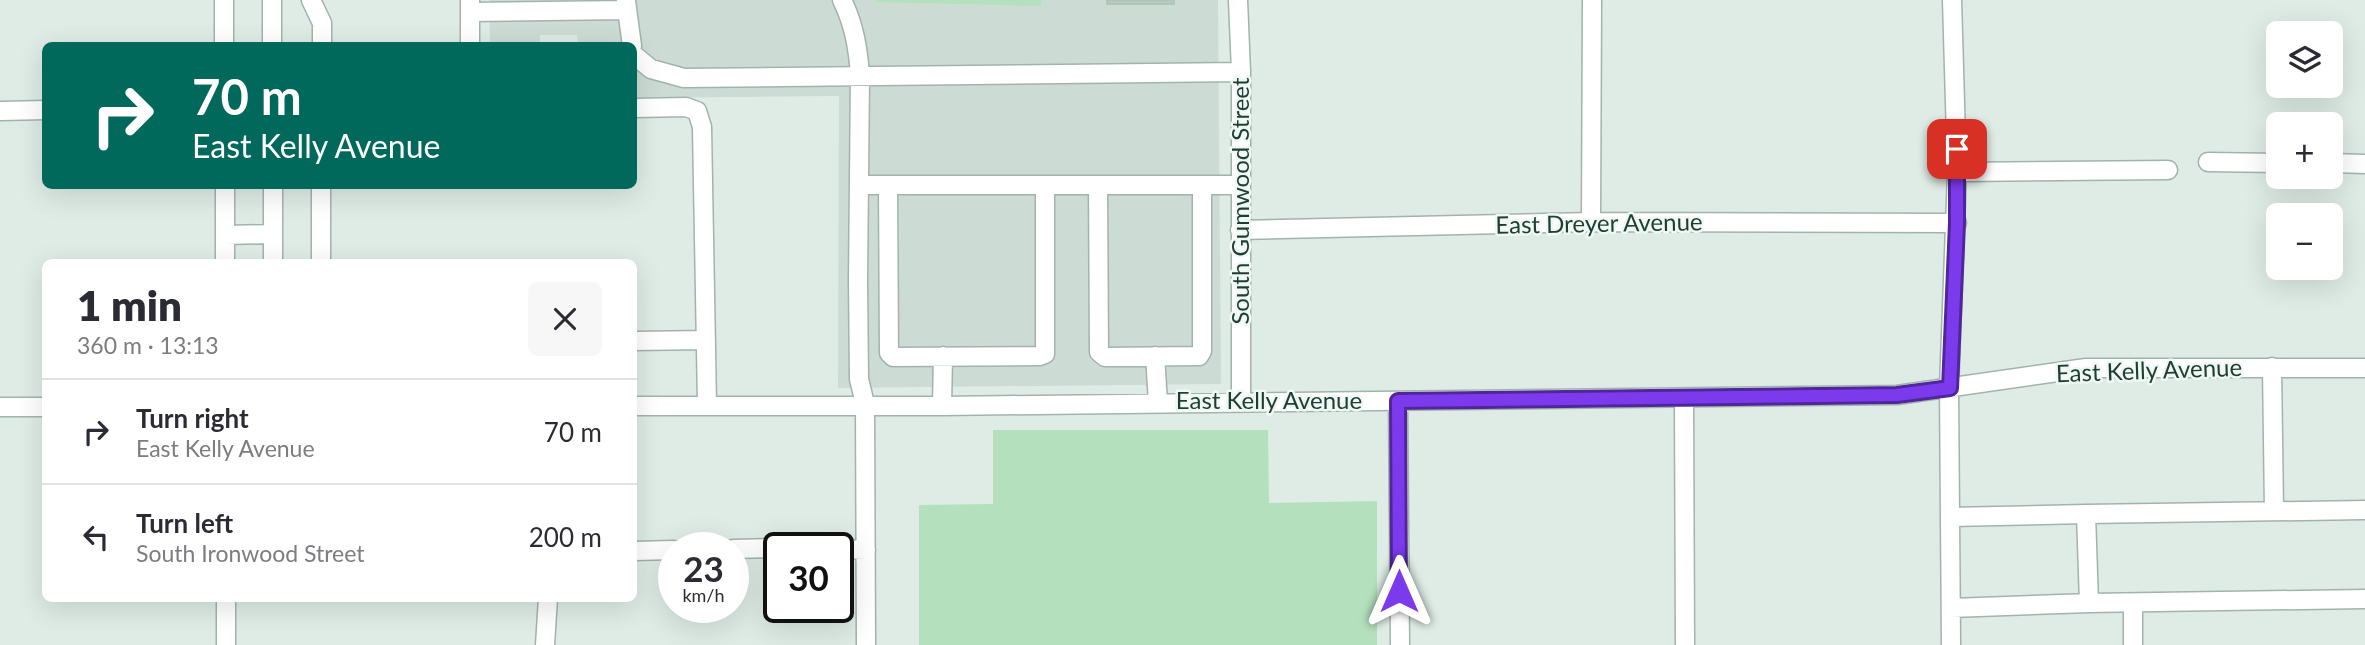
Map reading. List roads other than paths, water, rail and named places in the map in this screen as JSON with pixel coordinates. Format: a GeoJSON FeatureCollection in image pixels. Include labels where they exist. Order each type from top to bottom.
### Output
{"type":"FeatureCollection","features":[{"type":"Feature","properties":{"kind":"street"},"geometry":{"type":"LineString","coordinates":[[224,0],[224,42]]}},
{"type":"Feature","properties":{"kind":"street"},"geometry":{"type":"LineString","coordinates":[[272,0],[272,42]]}},
{"type":"Feature","properties":{"kind":"street"},"geometry":{"type":"LineString","coordinates":[[311,0],[322,23],[322,42]]}},
{"type":"Feature","properties":{"kind":"street"},"geometry":{"type":"LineString","coordinates":[[842,0],[850,16],[858,46],[860,75],[859,379],[865,404],[866,645]]}},
{"type":"Feature","properties":{"kind":"street","name":"South Gumwood Street"},"geometry":{"type":"LineString","coordinates":[[1238,0],[1241,72],[1241,401]]}},
{"type":"Feature","properties":{"kind":"street"},"geometry":{"type":"LineString","coordinates":[[1591,222],[1592,0]]}},
{"type":"Feature","properties":{"kind":"street"},"geometry":{"type":"LineString","coordinates":[[1951,645],[1950,388],[1957,223],[1952,0]]}},
{"type":"Feature","properties":{"kind":"street"},"geometry":{"type":"LineString","coordinates":[[470,42],[470,6],[626,5],[631,42]]}},
{"type":"Feature","properties":{"kind":"street"},"geometry":{"type":"LineString","coordinates":[[637,58],[650,69],[684,78],[1241,72]]}},
{"type":"Feature","properties":{"kind":"street"},"geometry":{"type":"LineString","coordinates":[[637,108],[686,107],[697,111],[702,127],[707,405]]}},
{"type":"Feature","properties":{"kind":"street"},"geometry":{"type":"LineString","coordinates":[[0,111],[42,110]]}},
{"type":"Feature","properties":{"kind":"street"},"geometry":{"type":"LineString","coordinates":[[2208,162],[2266,163]]}},
{"type":"Feature","properties":{"kind":"street"},"geometry":{"type":"LineString","coordinates":[[2343,163],[2365,164]]}},
{"type":"Feature","properties":{"kind":"street"},"geometry":{"type":"LineString","coordinates":[[1957,172],[2168,170]]}},
{"type":"Feature","properties":{"kind":"street"},"geometry":{"type":"LineString","coordinates":[[859,185],[1241,185]]}},
{"type":"Feature","properties":{"kind":"street"},"geometry":{"type":"LineString","coordinates":[[888,185],[890,353],[893,357],[1045,354],[1045,185]]}},
{"type":"Feature","properties":{"kind":"street"},"geometry":{"type":"LineString","coordinates":[[1098,185],[1100,352],[1105,357],[1199,356],[1202,351],[1202,185]]}},
{"type":"Feature","properties":{"kind":"street"},"geometry":{"type":"LineString","coordinates":[[225,189],[225,259]]}},
{"type":"Feature","properties":{"kind":"street"},"geometry":{"type":"LineString","coordinates":[[273,189],[273,259]]}},
{"type":"Feature","properties":{"kind":"street"},"geometry":{"type":"LineString","coordinates":[[321,189],[321,259]]}},
{"type":"Feature","properties":{"kind":"street","name":"East Dreyer Avenue"},"geometry":{"type":"LineString","coordinates":[[1240,230],[1591,222],[1957,223]]}},
{"type":"Feature","properties":{"kind":"street"},"geometry":{"type":"LineString","coordinates":[[225,234],[273,234]]}},
{"type":"Feature","properties":{"kind":"street"},"geometry":{"type":"LineString","coordinates":[[637,341],[706,341]]}},
{"type":"Feature","properties":{"kind":"street"},"geometry":{"type":"LineString","coordinates":[[942,406],[943,356]]}},
{"type":"Feature","properties":{"kind":"street"},"geometry":{"type":"LineString","coordinates":[[1155,356],[1157,402]]}},
{"type":"Feature","properties":{"kind":"street"},"geometry":{"type":"LineString","coordinates":[[2272,367],[2274,511]]}},
{"type":"Feature","properties":{"kind":"street","name":"East Kelly Avenue"},"geometry":{"type":"LineString","coordinates":[[637,406],[942,406],[1897,395],[2086,368],[2365,368]]}},
{"type":"Feature","properties":{"kind":"street"},"geometry":{"type":"LineString","coordinates":[[1684,399],[1685,645]]}},
{"type":"Feature","properties":{"kind":"street"},"geometry":{"type":"LineString","coordinates":[[1398,401],[1400,645]]}},
{"type":"Feature","properties":{"kind":"street"},"geometry":{"type":"LineString","coordinates":[[0,407],[42,407]]}},
{"type":"Feature","properties":{"kind":"street"},"geometry":{"type":"LineString","coordinates":[[1950,517],[2365,510]]}},
{"type":"Feature","properties":{"kind":"street"},"geometry":{"type":"LineString","coordinates":[[2087,514],[2089,603]]}},
{"type":"Feature","properties":{"kind":"street"},"geometry":{"type":"LineString","coordinates":[[637,551],[658,550]]}},
{"type":"Feature","properties":{"kind":"street"},"geometry":{"type":"LineString","coordinates":[[854,550],[866,550]]}},
{"type":"Feature","properties":{"kind":"street"},"geometry":{"type":"LineString","coordinates":[[1951,608],[2365,598]]}},
{"type":"Feature","properties":{"kind":"street"},"geometry":{"type":"LineString","coordinates":[[226,602],[226,645]]}},
{"type":"Feature","properties":{"kind":"street"},"geometry":{"type":"LineString","coordinates":[[545,645],[548,602]]}},
{"type":"Feature","properties":{"kind":"street"},"geometry":{"type":"LineString","coordinates":[[2133,604],[2133,645]]}}]}
